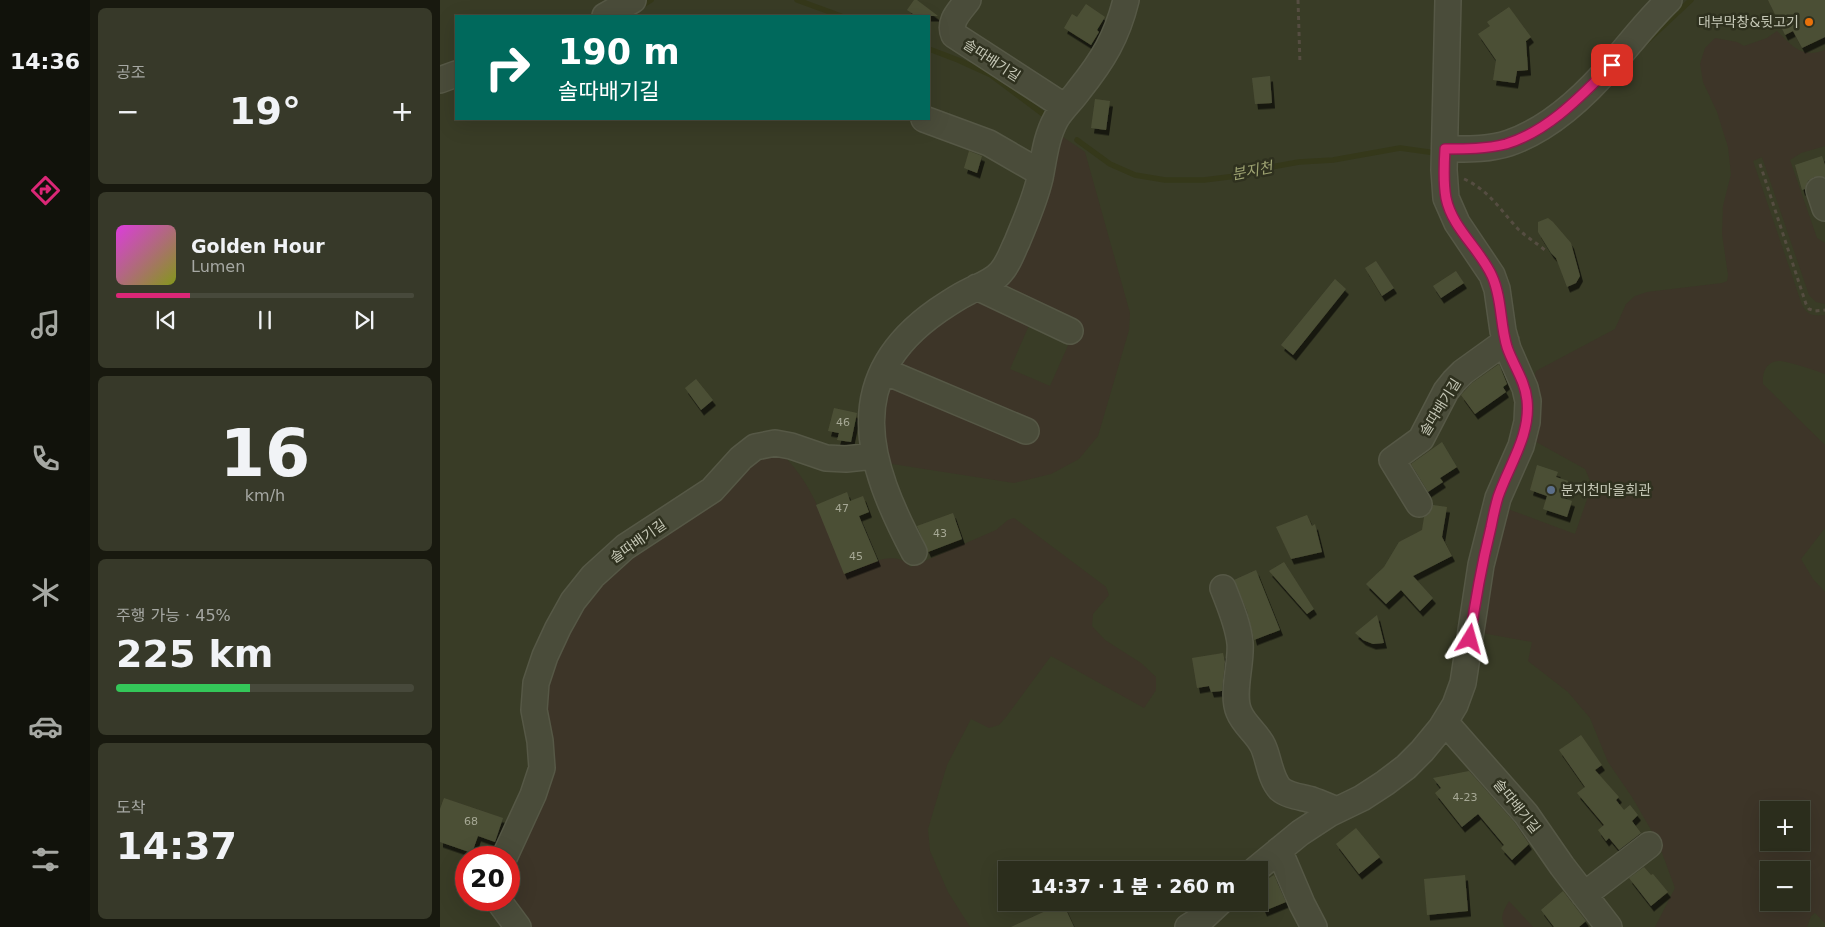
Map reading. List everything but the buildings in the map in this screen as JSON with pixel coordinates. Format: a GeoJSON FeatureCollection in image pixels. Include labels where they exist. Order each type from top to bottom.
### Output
{"type":"FeatureCollection","features":[{"type":"Feature","properties":{"kind":"lane"},"geometry":{"type":"LineString","coordinates":[[607,15],[633,0]]}},
{"type":"Feature","properties":{"kind":"lane","name":"솔따배기길"},"geometry":{"type":"LineString","coordinates":[[968,0],[952,22],[951,28],[954,35],[1065,107]]}},
{"type":"Feature","properties":{"kind":"lane"},"geometry":{"type":"LineString","coordinates":[[914,552],[886,496],[874,456],[871,438],[874,401],[884,371],[896,347],[910,331],[938,310],[1001,273],[1008,263],[1036,196],[1051,131],[1056,119],[1109,48],[1116,33],[1126,0]]}},
{"type":"Feature","properties":{"kind":"lane"},"geometry":{"type":"LineString","coordinates":[[1266,861],[1300,832],[1362,798],[1406,767],[1422,751],[1456,705],[1463,683],[1481,566],[1498,498],[1520,446],[1527,422],[1528,401],[1525,388],[1506,341],[1497,289],[1492,275],[1450,210],[1446,198],[1444,174],[1448,0]]}},
{"type":"Feature","properties":{"kind":"lane"},"geometry":{"type":"LineString","coordinates":[[1445,149],[1470,150],[1508,143],[1543,126],[1592,85],[1612,65],[1658,10],[1670,0]]}},
{"type":"Feature","properties":{"kind":"lane"},"geometry":{"type":"LineString","coordinates":[[440,80],[455,74]]}},
{"type":"Feature","properties":{"kind":"lane"},"geometry":{"type":"LineString","coordinates":[[927,120],[975,137],[1041,173]]}},
{"type":"Feature","properties":{"kind":"lane"},"geometry":{"type":"LineString","coordinates":[[978,287],[1070,331]]}},
{"type":"Feature","properties":{"kind":"lane","name":"솔따배기길"},"geometry":{"type":"LineString","coordinates":[[1419,504],[1392,460],[1420,439],[1446,391],[1454,381],[1463,372],[1506,341]]}},
{"type":"Feature","properties":{"kind":"lane"},"geometry":{"type":"LineString","coordinates":[[884,371],[1026,431]]}},
{"type":"Feature","properties":{"kind":"lane","name":"솔따배기길"},"geometry":{"type":"LineString","coordinates":[[510,846],[533,796],[542,768],[540,741],[534,710],[536,683],[545,656],[558,628],[573,601],[593,576],[625,546],[712,490],[755,447],[775,442],[826,458],[846,459],[874,456]]}},
{"type":"Feature","properties":{"kind":"lane"},"geometry":{"type":"LineString","coordinates":[[1223,588],[1234,616],[1240,642],[1240,665],[1236,701],[1239,712],[1264,746],[1279,788],[1286,793],[1337,810]]}},
{"type":"Feature","properties":{"kind":"lane","name":"솔따배기길"},"geometry":{"type":"LineString","coordinates":[[1445,722],[1526,814],[1548,848],[1609,927]]}},
{"type":"Feature","properties":{"kind":"lane"},"geometry":{"type":"LineString","coordinates":[[1584,895],[1649,845]]}},
{"type":"Feature","properties":{"kind":"lane"},"geometry":{"type":"LineString","coordinates":[[1279,850],[1314,927]]}},
{"type":"Feature","properties":{"kind":"lane"},"geometry":{"type":"LineString","coordinates":[[506,911],[518,927]]}},
{"type":"Feature","properties":{"kind":"lane"},"geometry":{"type":"LineString","coordinates":[[1188,927],[1210,911]]}},
{"type":"Feature","properties":{"kind":"path"},"geometry":{"type":"LineString","coordinates":[[1298,0],[1300,64]]}},
{"type":"Feature","properties":{"kind":"path"},"geometry":{"type":"LineString","coordinates":[[1760,164],[1806,304],[1809,310],[1816,312],[1825,310]]}},
{"type":"Feature","properties":{"kind":"path"},"geometry":{"type":"LineString","coordinates":[[1444,174],[1465,179],[1477,185],[1490,196],[1520,230],[1544,250]]}},
{"type":"Feature","properties":{"kind":"shaded area"},"geometry":{"type":"Polygon","coordinates":[[[1777,31],[1798,50],[1810,53],[1825,50],[1825,146],[1801,153],[1790,160],[1817,238],[1825,243],[1825,304],[1816,302],[1809,295],[1762,157],[1753,161],[1802,305],[1811,314],[1825,315],[1825,374],[1778,361],[1770,364],[1765,369],[1763,384],[1825,445],[1825,528],[1801,559],[1813,579],[1825,592],[1825,923],[1815,913],[1811,916],[1807,927],[1655,927],[1675,888],[1658,842],[1632,797],[1608,762],[1590,718],[1568,692],[1528,661],[1532,642],[1482,633],[1482,612],[1505,508],[1575,534],[1592,485],[1585,469],[1531,439],[1532,382],[1536,371],[1615,329],[1626,304],[1635,296],[1647,292],[1727,281],[1728,275],[1722,234],[1723,206],[1731,174],[1728,147],[1717,112],[1703,82],[1700,64],[1705,48],[1715,38],[1737,42],[1744,46],[1767,38],[1777,31]]]}},
{"type":"Feature","properties":{"kind":"shaded area"},"geometry":{"type":"Polygon","coordinates":[[[1057,133],[1085,152],[1130,313],[1129,330],[1098,436],[1079,459],[1051,474],[1014,483],[886,463],[880,407],[898,366],[896,360],[970,300],[984,301],[1030,323],[1010,369],[1050,386],[1070,341],[1001,286],[1057,133]]]}},
{"type":"Feature","properties":{"kind":"shaded area"},"geometry":{"type":"Polygon","coordinates":[[[782,455],[793,466],[812,494],[845,574],[888,558],[895,558],[911,567],[996,530],[1008,520],[1014,518],[1106,587],[1109,595],[1093,614],[1092,626],[1105,640],[1141,663],[1156,677],[1156,690],[1144,708],[1051,656],[999,725],[989,728],[971,719],[947,765],[928,829],[930,851],[948,892],[970,927],[522,927],[514,911],[520,911],[520,846],[514,846],[521,827],[537,709],[576,602],[751,457],[782,455]]]}},
{"type":"Feature","properties":{"kind":"shaded area"},"geometry":{"type":"Polygon","coordinates":[[[1509,901],[1533,927],[1505,927],[1502,917],[1509,901]]]}},
{"type":"Feature","properties":{"kind":"waterway","name":"분지천"},"geometry":{"type":"LineString","coordinates":[[638,8],[651,0]]}},
{"type":"Feature","properties":{"kind":"waterway","name":"분지천"},"geometry":{"type":"LineString","coordinates":[[797,0],[838,15]]}},
{"type":"Feature","properties":{"kind":"waterway","name":"분지천"},"geometry":{"type":"LineString","coordinates":[[1645,43],[1691,0]]}},
{"type":"Feature","properties":{"kind":"waterway","name":"분지천"},"geometry":{"type":"LineString","coordinates":[[930,49],[991,75],[1043,114]]}},
{"type":"Feature","properties":{"kind":"waterway","name":"분지천"},"geometry":{"type":"LineString","coordinates":[[1077,140],[1110,164],[1135,175],[1165,180],[1204,180],[1236,176],[1299,162],[1333,160],[1400,148],[1436,153]]}},
{"type":"Feature","properties":{"kind":"place","name":"대부막창&뒷고기"},"geometry":{"type":"Point","coordinates":[1809,22]}},
{"type":"Feature","properties":{"kind":"place","name":"분지천마을회관"},"geometry":{"type":"Point","coordinates":[1551,490]}},
{"type":"Feature","properties":{"kind":"route"},"geometry":{"type":"LineString","coordinates":[[1470,639],[1481,566],[1498,498],[1524,434],[1527,422],[1528,401],[1521,376],[1508,349],[1503,331],[1497,289],[1492,275],[1450,210],[1446,198],[1444,174],[1445,149],[1470,150],[1508,143],[1522,138],[1562,112],[1612,65]]}}]}
